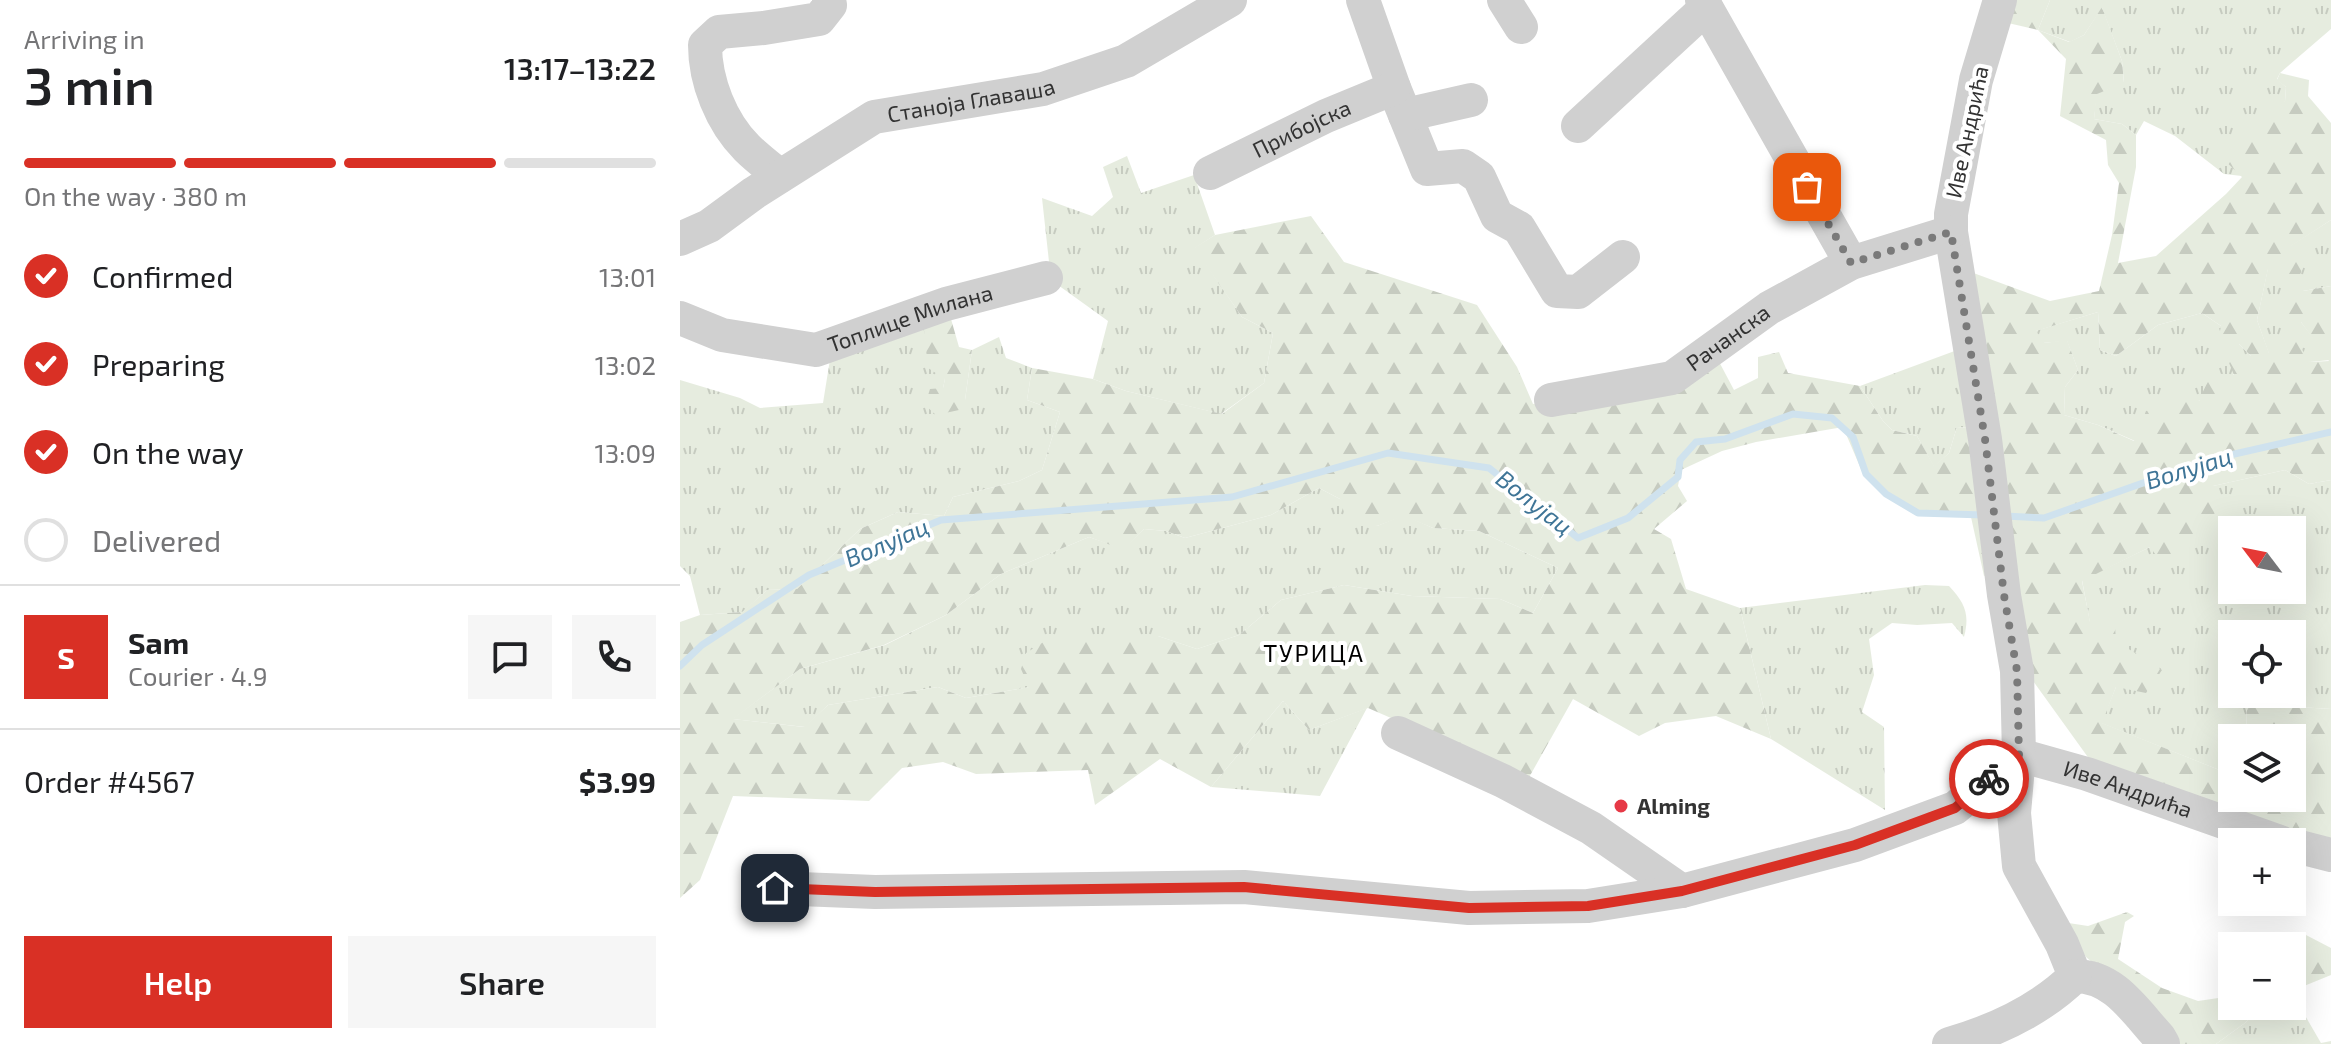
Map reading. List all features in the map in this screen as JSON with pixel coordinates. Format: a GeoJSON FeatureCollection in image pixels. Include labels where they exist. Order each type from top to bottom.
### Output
{"type":"FeatureCollection","features":[{"type":"Feature","properties":{"kind":"street"},"geometry":{"type":"LineString","coordinates":[[692,66],[705,45],[719,32],[819,19],[830,5],[829,0]]}},
{"type":"Feature","properties":{"kind":"street"},"geometry":{"type":"LineString","coordinates":[[1363,0],[1427,169],[1463,166],[1479,177],[1497,216],[1519,228],[1557,291],[1578,292],[1623,257]]}},
{"type":"Feature","properties":{"kind":"street","name":"Иве Андрића"},"geometry":{"type":"LineString","coordinates":[[2000,0],[1976,80],[1951,214],[1951,232],[1985,439],[2004,595],[2017,671],[2019,755],[2087,774],[2240,828]]}},
{"type":"Feature","properties":{"kind":"street","name":"Станоја Главаша"},"geometry":{"type":"LineString","coordinates":[[680,239],[709,226],[780,176],[874,117],[1043,89],[1126,61],[1212,4]]}},
{"type":"Feature","properties":{"kind":"street"},"geometry":{"type":"LineString","coordinates":[[1578,126],[1704,4],[1851,263]]}},
{"type":"Feature","properties":{"kind":"street"},"geometry":{"type":"LineString","coordinates":[[692,66],[705,66],[723,118],[745,147],[780,176]]}},
{"type":"Feature","properties":{"kind":"street","name":"Прибојска"},"geometry":{"type":"LineString","coordinates":[[1210,173],[1326,116],[1400,102],[1471,100]]}},
{"type":"Feature","properties":{"kind":"street","name":"Рачанска"},"geometry":{"type":"LineString","coordinates":[[1551,400],[1672,378],[1769,308],[1851,263],[1951,232]]}},
{"type":"Feature","properties":{"kind":"street","name":"Топлице Милана"},"geometry":{"type":"LineString","coordinates":[[680,318],[722,335],[816,350],[946,304],[1046,278]]}},
{"type":"Feature","properties":{"kind":"street"},"geometry":{"type":"LineString","coordinates":[[1398,733],[1503,781],[1591,828],[1682,891]]}},
{"type":"Feature","properties":{"kind":"street"},"geometry":{"type":"LineString","coordinates":[[775,888],[875,892],[1244,887],[1469,908],[1588,906],[1682,891],[1847,847],[1955,808],[2019,755]]}},
{"type":"Feature","properties":{"kind":"street"},"geometry":{"type":"LineString","coordinates":[[2019,755],[2014,813],[2019,866],[2062,944],[2075,976]]}},
{"type":"Feature","properties":{"kind":"street"},"geometry":{"type":"LineString","coordinates":[[2306,849],[2331,855]]}},
{"type":"Feature","properties":{"kind":"street"},"geometry":{"type":"LineString","coordinates":[[1949,1044],[2014,1020],[2075,976],[2089,976],[2109,984],[2163,1044]]}},
{"type":"Feature","properties":{"kind":"green space"},"geometry":{"type":"Polygon","coordinates":[[[2014,0],[2050,0],[2038,30],[2008,23],[2014,0]]]}},
{"type":"Feature","properties":{"kind":"green space"},"geometry":{"type":"Polygon","coordinates":[[[2050,0],[2331,0],[2331,29],[2280,73],[2277,79],[2286,87],[2285,101],[2221,156],[2242,176],[2224,174],[2175,136],[2144,121],[2136,135],[2122,124],[2094,119],[2096,94],[2124,82],[2122,61],[2102,8],[2084,35],[2070,42],[2038,30],[2050,0]]]}},
{"type":"Feature","properties":{"kind":"green space"},"geometry":{"type":"Polygon","coordinates":[[[2102,7],[2122,61],[2124,83],[2097,94],[2094,119],[2122,124],[2136,135],[2136,167],[2118,263],[2156,256],[2242,177],[2220,156],[2270,105],[2285,101],[2286,87],[2277,80],[2280,73],[2309,80],[2308,96],[2331,123],[2331,220],[2291,246],[2303,268],[2296,283],[2268,269],[2257,320],[2269,353],[2296,340],[2310,362],[2329,361],[2301,322],[2288,324],[2284,303],[2303,291],[2331,286],[2331,480],[2309,484],[2285,470],[2213,486],[2215,521],[2181,560],[2161,562],[2150,547],[2082,581],[2090,622],[2114,611],[2116,641],[2162,670],[2146,693],[2116,687],[2102,723],[2218,769],[2218,807],[2095,767],[2028,674],[1968,271],[2050,301],[2099,291],[2112,235],[2119,183],[2108,165],[2106,140],[2060,116],[2066,59],[2038,30],[2069,42],[2084,35],[2102,7]],[[2098,312],[2036,331],[2044,343],[2067,340],[2078,370],[2065,387],[2064,415],[2098,425],[2134,441],[2146,411],[2187,397],[2199,401],[2211,373],[2234,375],[2227,358],[2251,356],[2239,344],[2229,348],[2219,336],[2221,326],[2202,313],[2158,325],[2116,356],[2100,350],[2098,312]]]}},
{"type":"Feature","properties":{"kind":"green space"},"geometry":{"type":"Polygon","coordinates":[[[1127,156],[1141,193],[1194,175],[1215,235],[1195,248],[1242,317],[1273,333],[1264,383],[1221,414],[1126,391],[1093,379],[1108,321],[1051,280],[1042,198],[1092,216],[1113,197],[1103,167],[1127,156]]]}},
{"type":"Feature","properties":{"kind":"green space"},"geometry":{"type":"Polygon","coordinates":[[[1311,216],[1344,262],[1477,305],[1517,367],[1533,404],[1636,389],[1716,356],[1734,390],[1758,378],[1758,357],[1779,352],[1788,373],[1860,386],[1892,430],[1917,436],[1934,466],[1949,453],[1957,427],[1969,428],[1995,572],[1984,576],[1971,517],[1911,512],[1882,493],[1861,469],[1843,427],[1756,442],[1722,451],[1681,470],[1678,486],[1687,501],[1654,529],[1671,539],[1686,589],[1740,608],[1771,739],[1716,716],[1665,723],[1639,736],[1573,699],[1527,781],[1368,708],[1309,730],[1283,701],[1211,787],[1160,759],[1095,805],[1088,770],[976,774],[943,762],[902,768],[869,801],[733,796],[700,880],[680,898],[680,622],[700,615],[742,612],[767,590],[797,589],[860,529],[898,512],[944,516],[953,497],[1019,481],[1042,470],[1060,412],[1027,400],[1032,368],[1093,379],[1126,391],[1222,414],[1264,383],[1273,333],[1242,317],[1194,248],[1215,235],[1311,216]],[[1319,488],[1271,515],[1185,538],[1166,531],[1144,529],[1124,550],[1089,537],[1001,574],[946,615],[884,645],[800,669],[733,719],[804,727],[828,705],[938,687],[966,698],[1029,687],[1021,669],[1026,653],[1053,636],[1158,636],[1197,649],[1239,635],[1281,600],[1344,585],[1412,596],[1500,599],[1533,613],[1558,568],[1479,531],[1433,528],[1404,516],[1377,526],[1346,519],[1340,499],[1319,488]]]}},
{"type":"Feature","properties":{"kind":"green space"},"geometry":{"type":"Polygon","coordinates":[[[2331,220],[2331,286],[2303,291],[2301,322],[2330,360],[2310,362],[2269,354],[2257,320],[2268,268],[2290,246],[2331,220]]]}},
{"type":"Feature","properties":{"kind":"green space"},"geometry":{"type":"Polygon","coordinates":[[[947,305],[959,347],[972,350],[965,400],[959,410],[936,415],[925,405],[930,389],[943,388],[945,379],[928,368],[922,311],[947,305]]]}},
{"type":"Feature","properties":{"kind":"green space"},"geometry":{"type":"Polygon","coordinates":[[[922,311],[945,379],[943,388],[965,400],[972,350],[999,337],[1006,358],[1032,368],[1027,400],[1060,412],[1042,470],[1019,481],[953,497],[944,516],[898,512],[860,529],[797,589],[767,590],[743,612],[700,615],[690,576],[680,566],[680,380],[740,398],[760,408],[823,403],[832,347],[922,311]]]}},
{"type":"Feature","properties":{"kind":"green space"},"geometry":{"type":"Polygon","coordinates":[[[2098,312],[2100,350],[2116,356],[2158,325],[2202,313],[2221,326],[2252,357],[2211,392],[2135,441],[2064,415],[2065,387],[2078,370],[2067,341],[2043,343],[2035,331],[2098,312]]]}},
{"type":"Feature","properties":{"kind":"green space"},"geometry":{"type":"Polygon","coordinates":[[[1960,349],[1969,428],[1957,427],[1949,453],[1934,467],[1917,436],[1892,430],[1860,386],[1960,349]]]}},
{"type":"Feature","properties":{"kind":"green space"},"geometry":{"type":"Polygon","coordinates":[[[2285,470],[2309,484],[2331,480],[2331,709],[2306,708],[2306,620],[2218,620],[2218,708],[2247,708],[2246,724],[2218,724],[2218,769],[2101,723],[2116,687],[2116,641],[2090,623],[2082,580],[2150,547],[2213,486],[2285,470]]]}},
{"type":"Feature","properties":{"kind":"green space"},"geometry":{"type":"Polygon","coordinates":[[[1319,488],[1377,526],[1404,515],[1433,528],[1479,531],[1558,568],[1533,613],[1500,599],[1412,596],[1344,585],[1281,600],[1239,635],[1197,649],[1158,636],[1030,687],[966,698],[938,687],[828,705],[805,727],[732,719],[800,669],[885,645],[946,615],[1001,574],[1089,537],[1124,549],[1144,529],[1166,531],[1185,538],[1271,515],[1319,488]]]}},
{"type":"Feature","properties":{"kind":"green space"},"geometry":{"type":"Polygon","coordinates":[[[1925,585],[1949,586],[1965,609],[1966,629],[1964,637],[1952,623],[1892,623],[1869,639],[1874,675],[1862,712],[1884,727],[1885,810],[1771,739],[1740,608],[1925,585]]]}},
{"type":"Feature","properties":{"kind":"green space"},"geometry":{"type":"Polygon","coordinates":[[[1283,701],[1309,730],[1367,708],[1320,796],[1211,787],[1283,701]]]}},
{"type":"Feature","properties":{"kind":"green space"},"geometry":{"type":"Polygon","coordinates":[[[2247,708],[2331,709],[2331,843],[2306,835],[2306,828],[2284,828],[2235,812],[2306,812],[2306,724],[2246,724],[2247,708]]]}},
{"type":"Feature","properties":{"kind":"green space"},"geometry":{"type":"Polygon","coordinates":[[[2127,912],[2134,916],[2125,922],[2118,959],[2162,988],[2198,1001],[2218,998],[2218,1020],[2248,1020],[2216,1044],[2180,1044],[2086,957],[2062,922],[2088,926],[2127,912]]]}},
{"type":"Feature","properties":{"kind":"green space"},"geometry":{"type":"Polygon","coordinates":[[[2306,935],[2331,948],[2331,975],[2306,985],[2306,935]]]}},
{"type":"Feature","properties":{"kind":"green space"},"geometry":{"type":"Polygon","coordinates":[[[2306,1017],[2321,1043],[2331,1041],[2331,1044],[2216,1044],[2248,1020],[2306,1020],[2306,1017]]]}},
{"type":"Feature","properties":{"kind":"waterway","name":"Волујац"},"geometry":{"type":"LineString","coordinates":[[680,666],[702,645],[809,575],[941,520],[1232,497],[1388,453],[1489,468],[1578,538],[1628,518],[1678,477],[1680,460],[1696,442],[1725,439],[1793,414],[1832,418],[1853,437],[1866,474],[1886,494],[1918,513],[1984,515]]}},
{"type":"Feature","properties":{"kind":"waterway","name":"Волујац"},"geometry":{"type":"LineString","coordinates":[[2005,516],[2044,518],[2208,460],[2331,432]]}},
{"type":"Feature","properties":{"kind":"way so far"},"geometry":{"type":"LineString","coordinates":[[1807,187],[1851,263],[1951,232],[1985,439],[2004,595],[2017,671],[2019,755],[1989,779]]}},
{"type":"Feature","properties":{"kind":"place","name":"Alming"},"geometry":{"type":"Point","coordinates":[1621,806]}},
{"type":"Feature","properties":{"kind":"district","name":"ТУРИЦА"},"geometry":{"type":"Point","coordinates":[1314,654]}},
{"type":"Feature","properties":{"kind":"route"},"geometry":{"type":"LineString","coordinates":[[775,888],[875,892],[1244,887],[1469,908],[1588,906],[1682,891],[1855,845],[1955,808],[1989,779]]}}]}
